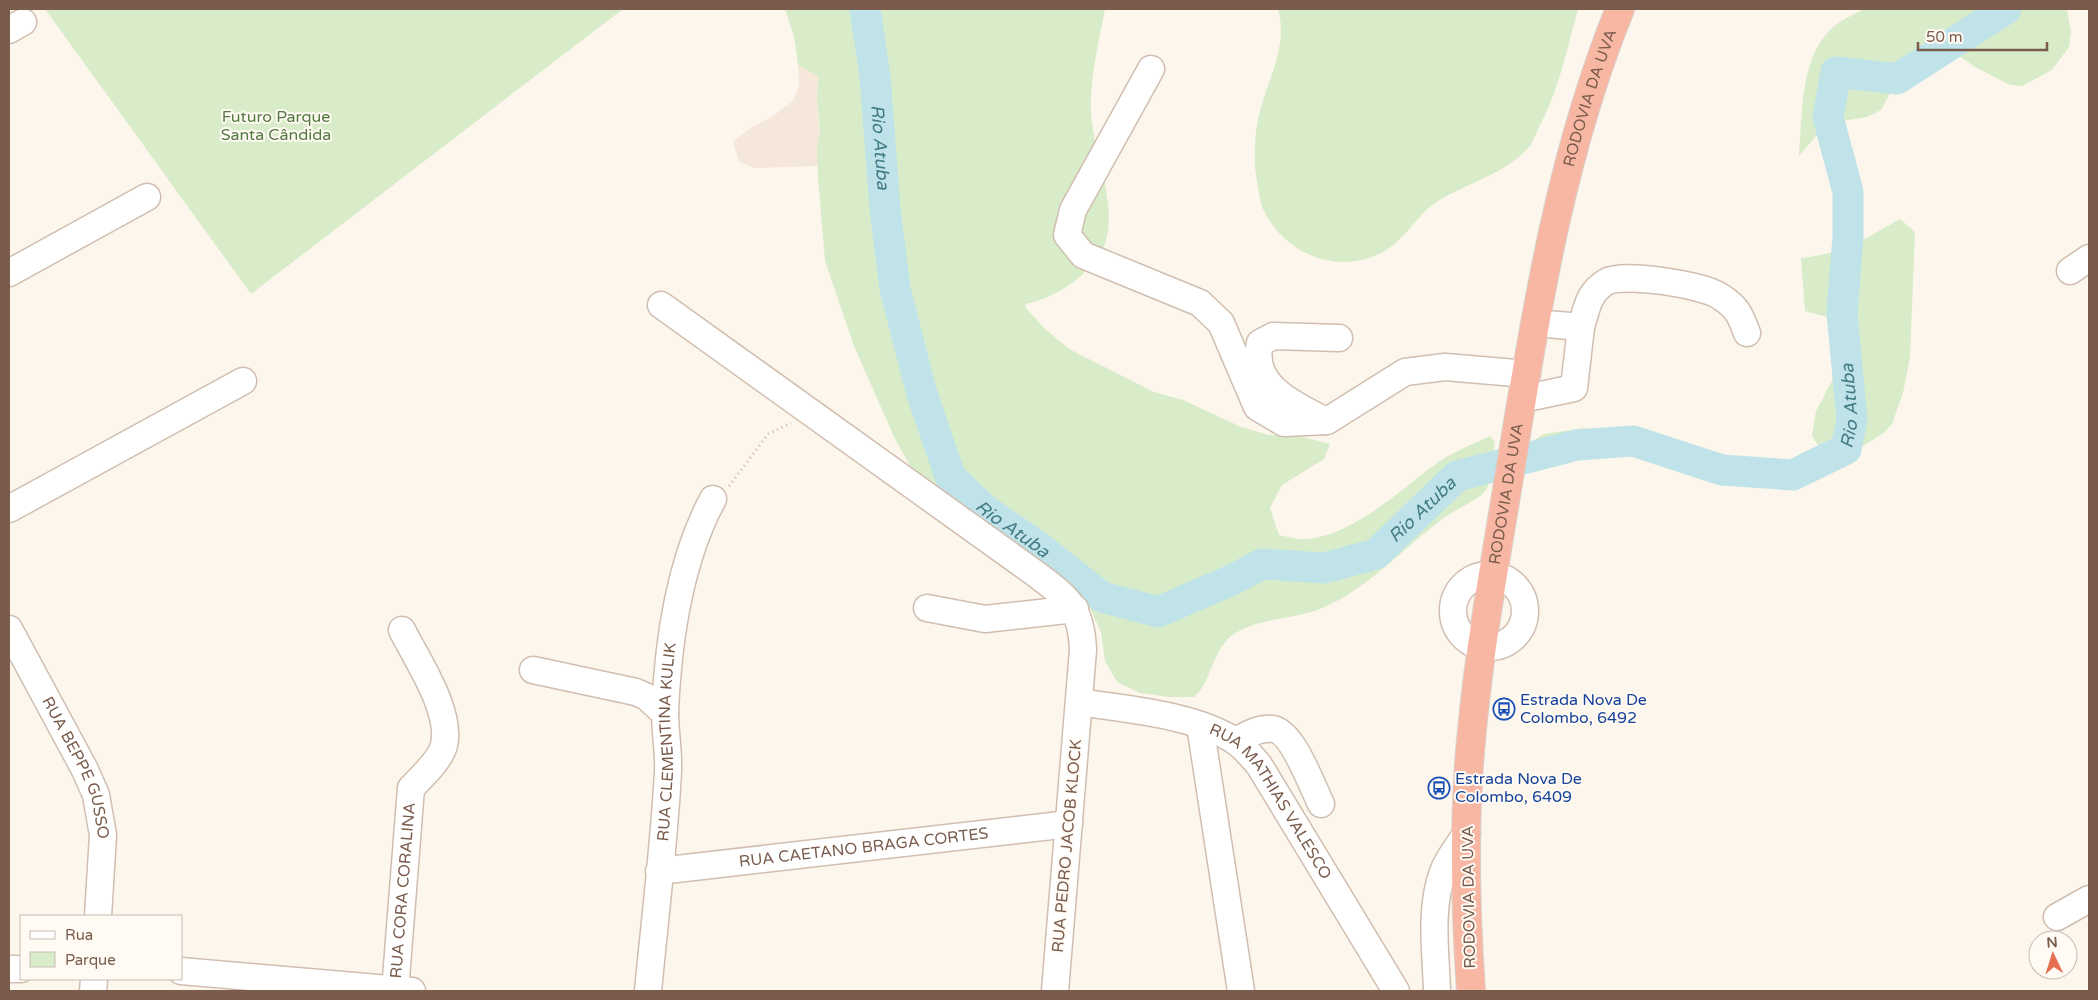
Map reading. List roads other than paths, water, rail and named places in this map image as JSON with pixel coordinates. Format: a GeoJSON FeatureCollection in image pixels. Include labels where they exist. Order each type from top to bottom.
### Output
{"type":"FeatureCollection","features":[{"type":"Feature","properties":{"kind":"highway","name":"RODOVIA DA UVA"},"geometry":{"type":"LineString","coordinates":[[1471,991],[1468,929],[1468,787],[1472,731],[1482,646],[1535,323],[1566,176],[1579,130],[1620,9]]}},
{"type":"Feature","properties":{"kind":"street"},"geometry":{"type":"LineString","coordinates":[[1150,69],[1073,210],[1067,235],[1083,255],[1200,303],[1221,323],[1258,407],[1284,424],[1327,421],[1405,372],[1445,367],[1524,387],[1574,388],[1581,327],[1592,293],[1607,280],[1626,277],[1696,286],[1720,295],[1739,311],[1748,333]]}},
{"type":"Feature","properties":{"kind":"street"},"geometry":{"type":"LineString","coordinates":[[9,273],[147,197]]}},
{"type":"Feature","properties":{"kind":"street"},"geometry":{"type":"LineString","coordinates":[[661,305],[1036,574],[1066,598],[1075,609]]}},
{"type":"Feature","properties":{"kind":"street"},"geometry":{"type":"LineString","coordinates":[[1535,323],[1581,327]]}},
{"type":"Feature","properties":{"kind":"street"},"geometry":{"type":"LineString","coordinates":[[1327,421],[1285,400],[1263,377],[1256,356],[1260,343],[1272,336],[1339,338]]}},
{"type":"Feature","properties":{"kind":"street"},"geometry":{"type":"LineString","coordinates":[[9,509],[243,381]]}},
{"type":"Feature","properties":{"kind":"street","name":"RUA CLEMENTINA KULIK"},"geometry":{"type":"LineString","coordinates":[[648,991],[668,772],[665,714],[671,652],[689,557],[701,522],[713,499]]}},
{"type":"Feature","properties":{"kind":"street"},"geometry":{"type":"LineString","coordinates":[[1493,574],[1512,582],[1523,598],[1525,616],[1518,633],[1503,644],[1482,646],[1467,640],[1455,625],[1452,606],[1460,588],[1476,576],[1493,574]]}},
{"type":"Feature","properties":{"kind":"street"},"geometry":{"type":"LineString","coordinates":[[927,608],[985,619],[1075,609]]}},
{"type":"Feature","properties":{"kind":"street","name":"RUA PEDRO JACOB KLOCK"},"geometry":{"type":"LineString","coordinates":[[1055,991],[1080,702],[1082,634],[1075,609]]}},
{"type":"Feature","properties":{"kind":"street","name":"RUA CORA CORALINA"},"geometry":{"type":"LineString","coordinates":[[401,991],[411,788],[433,764],[444,746],[445,730],[436,697],[402,630]]}},
{"type":"Feature","properties":{"kind":"street","name":"RUA BEPPE GUSSO"},"geometry":{"type":"LineString","coordinates":[[12,643],[82,763],[96,795],[103,835],[98,915]]}},
{"type":"Feature","properties":{"kind":"street"},"geometry":{"type":"LineString","coordinates":[[533,670],[636,692],[647,697],[665,714]]}},
{"type":"Feature","properties":{"kind":"street","name":"RUA MATHIAS VALESCO"},"geometry":{"type":"LineString","coordinates":[[1080,702],[1171,717],[1200,725],[1236,741],[1259,766],[1396,991]]}},
{"type":"Feature","properties":{"kind":"street"},"geometry":{"type":"LineString","coordinates":[[1200,725],[1241,991]]}},
{"type":"Feature","properties":{"kind":"street"},"geometry":{"type":"LineString","coordinates":[[1236,741],[1256,731],[1271,728],[1280,731],[1295,750],[1321,804]]}},
{"type":"Feature","properties":{"kind":"street","name":"RUA CAETANO BRAGA CORTES"},"geometry":{"type":"LineString","coordinates":[[659,871],[1069,824]]}},
{"type":"Feature","properties":{"kind":"street"},"geometry":{"type":"LineString","coordinates":[[1437,991],[1435,911],[1438,890],[1443,871],[1467,833]]}},
{"type":"Feature","properties":{"kind":"street"},"geometry":{"type":"LineString","coordinates":[[2057,917],[2086,905]]}},
{"type":"Feature","properties":{"kind":"street"},"geometry":{"type":"LineString","coordinates":[[182,971],[401,991]]}},
{"type":"Feature","properties":{"kind":"waterway","name":"Rio Atuba"},"geometry":{"type":"LineString","coordinates":[[865,9],[875,76],[885,209],[895,289],[922,394],[950,476],[985,510],[1036,545],[1102,597],[1158,612],[1234,579],[1262,564],[1324,568],[1376,554],[1457,476],[1577,445],[1633,441],[1722,470],[1793,475],[1846,449],[1852,420],[1842,313],[1848,236],[1848,192],[1828,117],[1836,72],[1897,79],[2006,9]]}},
{"type":"Feature","properties":{"kind":"place","name":"Estrada Nova De Colombo, 6492"},"geometry":{"type":"Point","coordinates":[1504,709]}},
{"type":"Feature","properties":{"kind":"place","name":"Estrada Nova De Colombo, 6409"},"geometry":{"type":"Point","coordinates":[1439,788]}},
{"type":"Feature","properties":{"kind":"park label","name":"Futuro Parque Santa Cândida"},"geometry":{"type":"Point","coordinates":[276,126]}}]}
